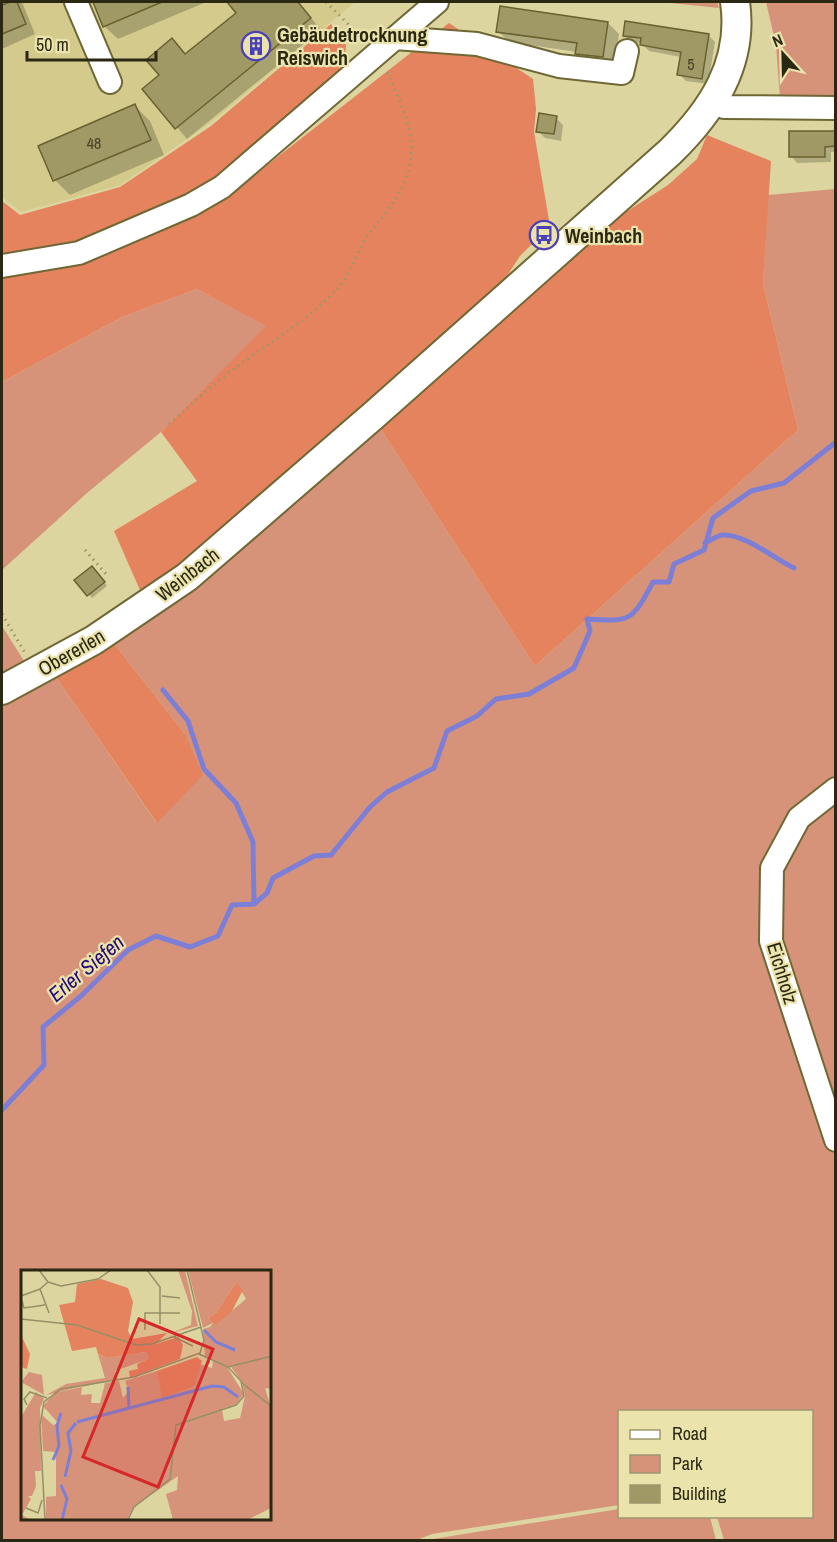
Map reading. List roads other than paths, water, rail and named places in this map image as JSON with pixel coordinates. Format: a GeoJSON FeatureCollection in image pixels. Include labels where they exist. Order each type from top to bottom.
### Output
{"type":"FeatureCollection","features":[{"type":"Feature","properties":{"kind":"main road","name":"Weinbach"},"geometry":{"type":"LineString","coordinates":[[138,612],[230,541],[670,152],[704,116],[714,100],[733,55],[736,34],[735,2]]}},
{"type":"Feature","properties":{"kind":"main road","name":"Obererlen"},"geometry":{"type":"LineString","coordinates":[[2,690],[138,612]]}},
{"type":"Feature","properties":{"kind":"street"},"geometry":{"type":"LineString","coordinates":[[76,2],[110,82]]}},
{"type":"Feature","properties":{"kind":"street"},"geometry":{"type":"LineString","coordinates":[[2,266],[79,253],[191,205],[222,187],[437,2]]}},
{"type":"Feature","properties":{"kind":"street"},"geometry":{"type":"LineString","coordinates":[[395,38],[477,44],[559,66],[622,73],[627,51]]}},
{"type":"Feature","properties":{"kind":"street"},"geometry":{"type":"LineString","coordinates":[[714,100],[724,106],[836,108]]}},
{"type":"Feature","properties":{"kind":"street","name":"Eichholz"},"geometry":{"type":"LineString","coordinates":[[836,789],[799,818],[772,868],[770,909],[771,941],[836,1140]]}},
{"type":"Feature","properties":{"kind":"waterway","name":"Erler Siefen"},"geometry":{"type":"LineString","coordinates":[[2,1110],[44,1065],[43,1027],[81,996],[128,950],[156,936],[190,947],[218,936],[232,905],[254,904],[267,893],[273,878],[314,856],[331,855],[370,807],[387,792],[434,768],[447,731],[477,716],[496,699],[529,694],[574,668],[590,631],[587,619],[622,619],[635,612],[653,582],[669,582],[674,564],[704,550],[713,518],[751,491],[784,483],[836,442]]}},
{"type":"Feature","properties":{"kind":"waterway"},"geometry":{"type":"LineString","coordinates":[[705,543],[719,536],[731,535],[749,542],[794,568]]}},
{"type":"Feature","properties":{"kind":"waterway"},"geometry":{"type":"LineString","coordinates":[[163,690],[188,721],[204,769],[236,803],[253,842],[254,904]]}},
{"type":"Feature","properties":{"kind":"place","name":"Gebäudetrocknung Reiswich"},"geometry":{"type":"Point","coordinates":[256,46]}},
{"type":"Feature","properties":{"kind":"place","name":"Weinbach"},"geometry":{"type":"Point","coordinates":[544,235]}}]}
